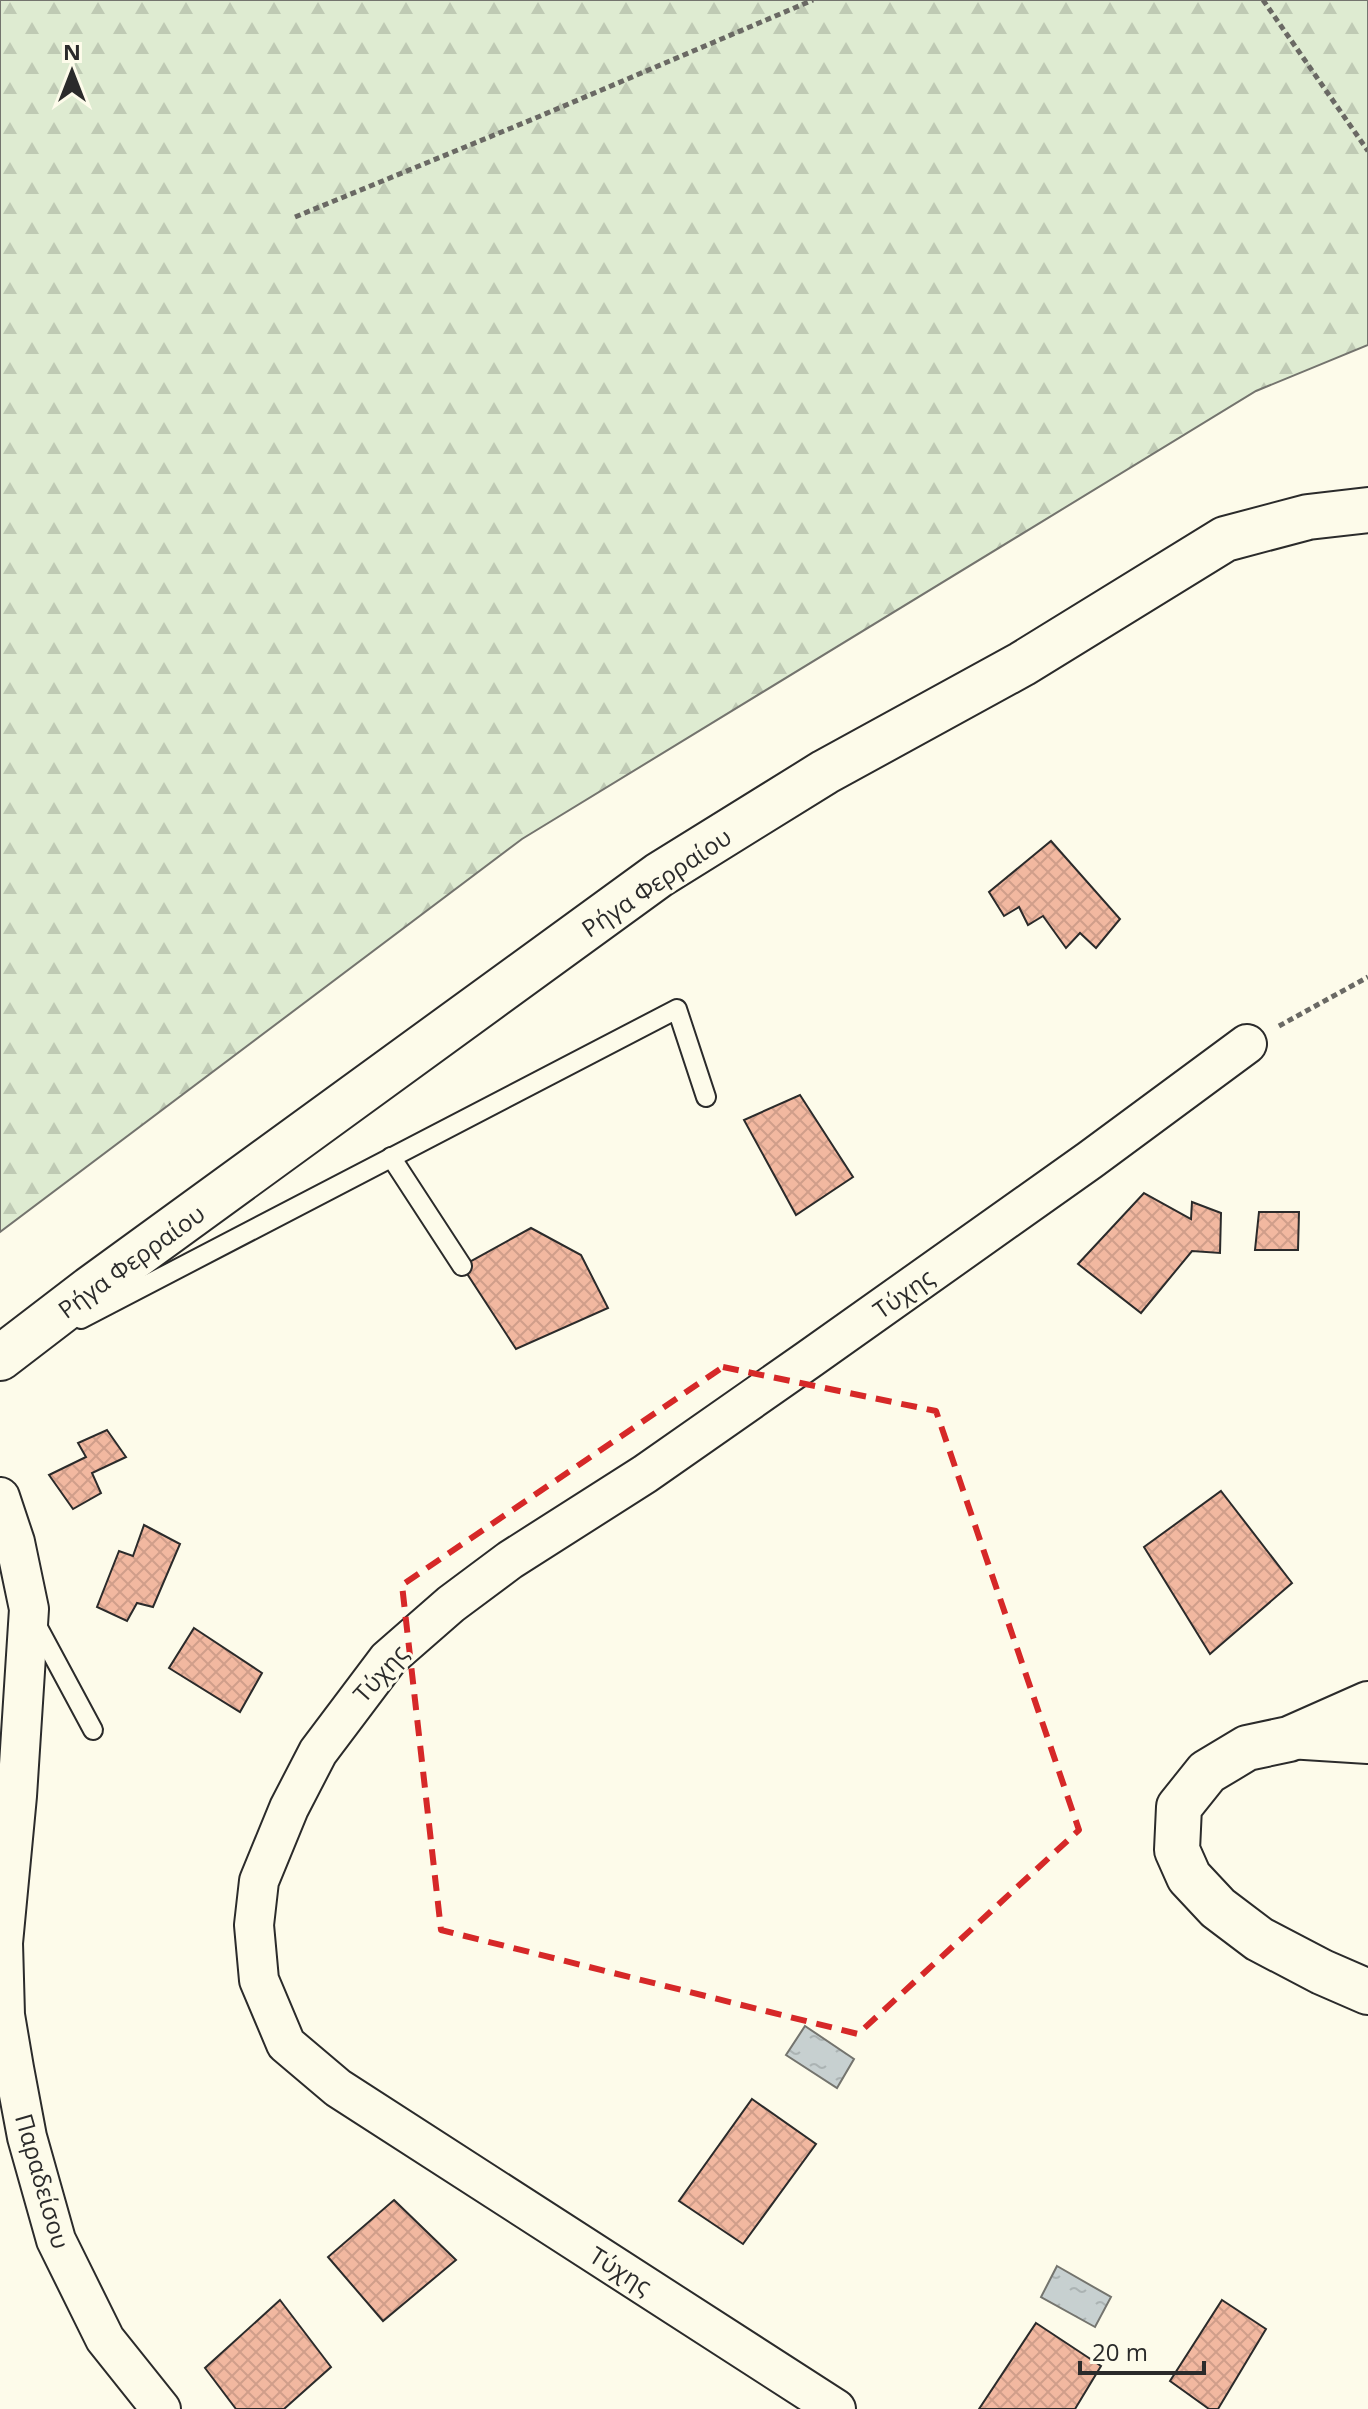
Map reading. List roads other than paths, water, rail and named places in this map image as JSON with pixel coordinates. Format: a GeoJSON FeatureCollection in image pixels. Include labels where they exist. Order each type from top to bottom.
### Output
{"type":"FeatureCollection","features":[{"type":"Feature","properties":{"kind":"street","name":"Ρήγα Φερραίου"},"geometry":{"type":"LineString","coordinates":[[0,1360],[90,1289],[659,875],[697,851],[825,772],[1022,664],[1225,539],[1308,517],[1368,510]]}},
{"type":"Feature","properties":{"kind":"street","name":"Τύχης"},"geometry":{"type":"LineString","coordinates":[[836,2409],[338,2088],[286,2044],[259,1980],[254,1925],[259,1881],[289,1808],[318,1752],[388,1659],[451,1604],[510,1560],[645,1474],[965,1250],[1247,1044]]}},
{"type":"Feature","properties":{"kind":"street","name":"Παραδείσου"},"geometry":{"type":"LineString","coordinates":[[0,1497],[15,1542],[29,1609],[17,1796],[3,1943],[5,2015],[27,2137],[56,2240],[105,2339],[161,2409]]}},
{"type":"Feature","properties":{"kind":"street"},"geometry":{"type":"LineString","coordinates":[[1368,1704],[1289,1739],[1247,1748],[1207,1772],[1179,1807],[1177,1850],[1189,1877],[1218,1908],[1259,1939],[1368,1992]]}},
{"type":"Feature","properties":{"kind":"street"},"geometry":{"type":"LineString","coordinates":[[1289,1739],[1368,1744]]}},
{"type":"Feature","properties":{"kind":"lane"},"geometry":{"type":"LineString","coordinates":[[0,1360],[677,1009],[706,1097]]}},
{"type":"Feature","properties":{"kind":"lane"},"geometry":{"type":"LineString","coordinates":[[391,1157],[462,1266]]}},
{"type":"Feature","properties":{"kind":"lane"},"geometry":{"type":"LineString","coordinates":[[29,1609],[93,1730]]}},
{"type":"Feature","properties":{"kind":"water"},"geometry":{"type":"Polygon","coordinates":[[[805,2026],[854,2059],[837,2088],[786,2055],[805,2026]]]}},
{"type":"Feature","properties":{"kind":"water"},"geometry":{"type":"Polygon","coordinates":[[[1057,2266],[1111,2297],[1095,2327],[1041,2297],[1057,2266]]]}}]}
